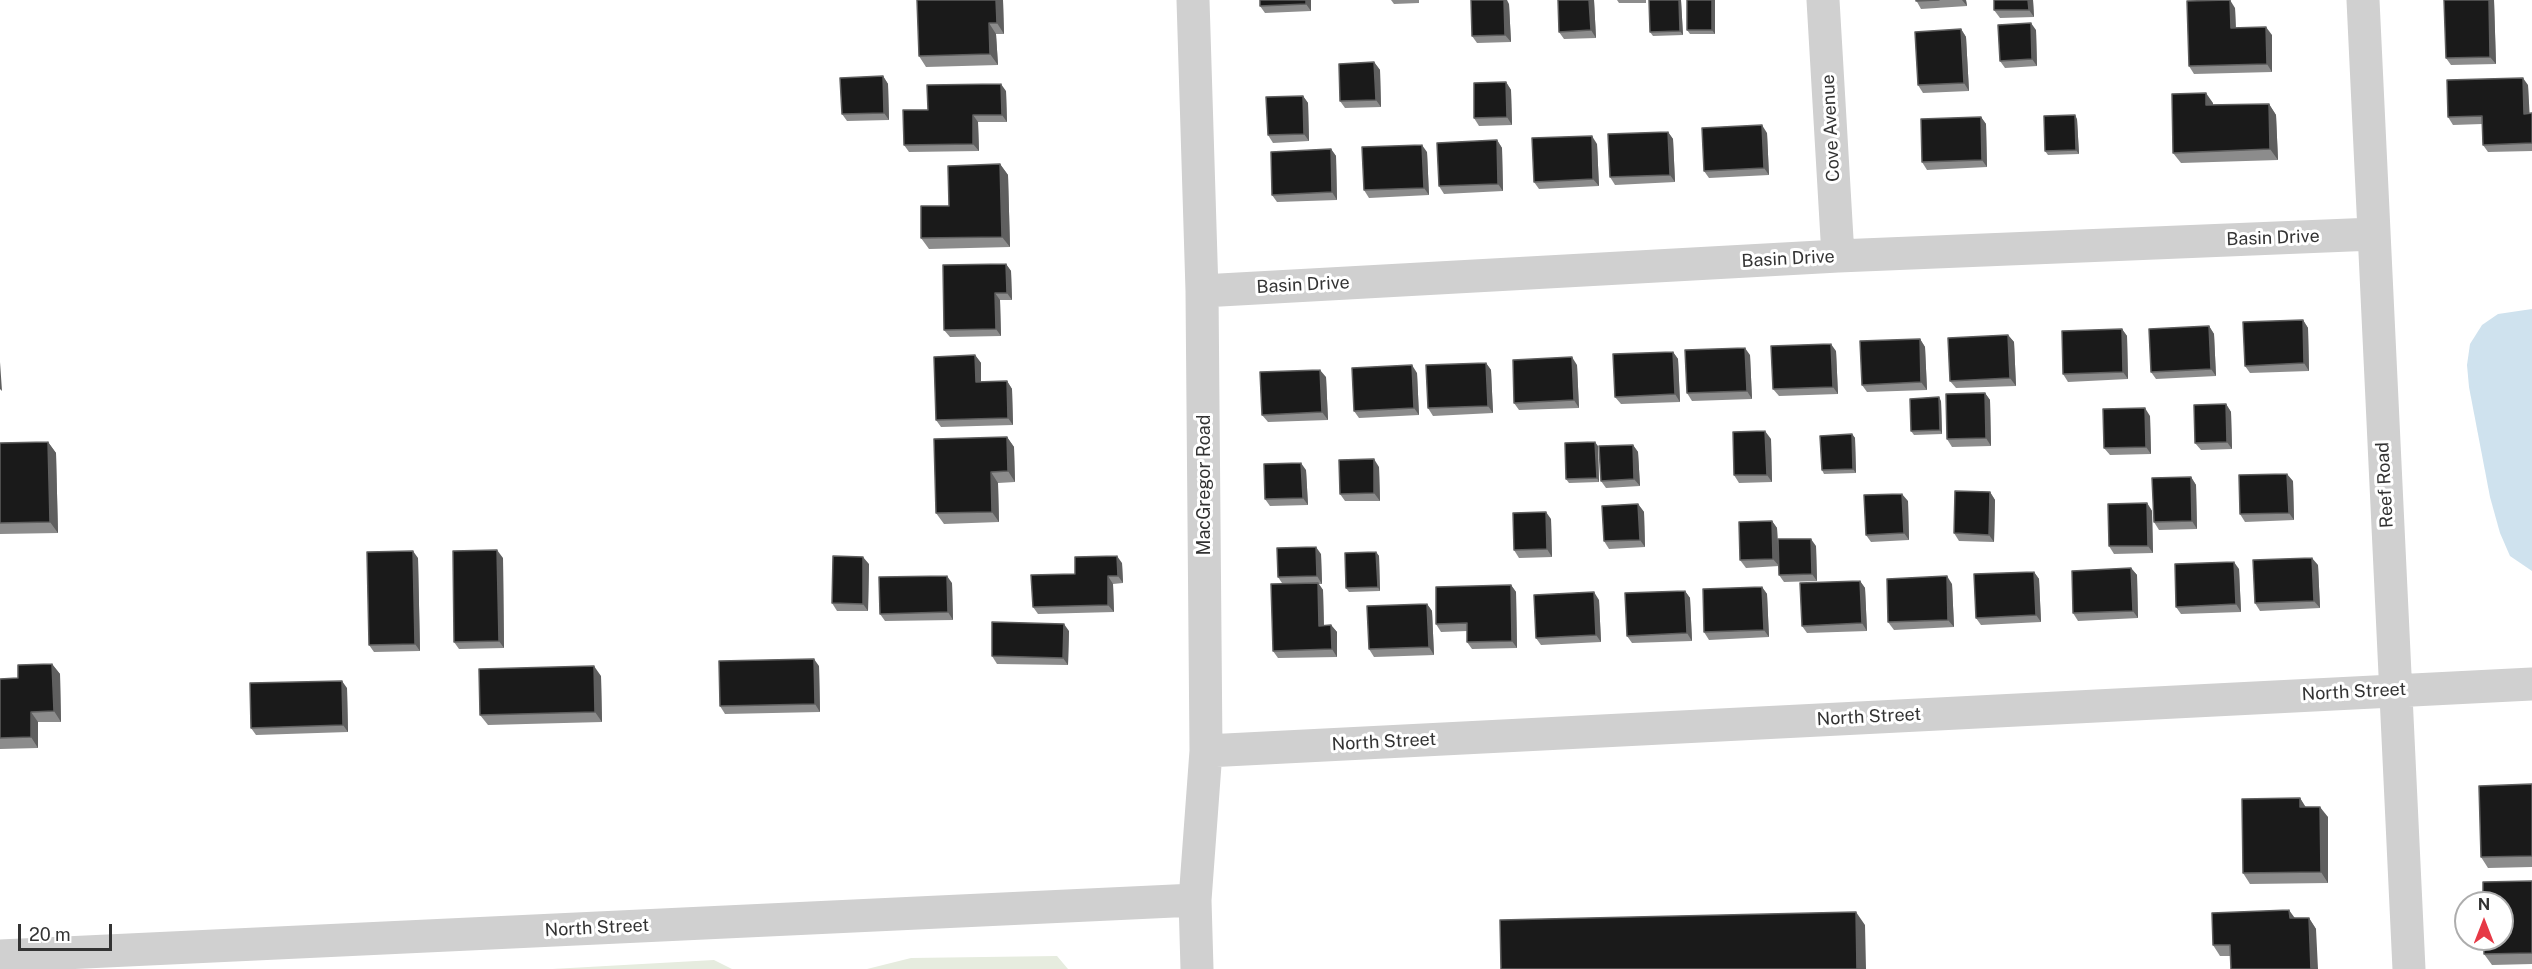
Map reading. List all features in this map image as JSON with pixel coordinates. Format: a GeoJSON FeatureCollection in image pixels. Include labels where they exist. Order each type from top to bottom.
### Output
{"type":"FeatureCollection","features":[{"type":"Feature","properties":{"kind":"street","name":"MacGregor Road"},"geometry":{"type":"LineString","coordinates":[[1193,0],[1202,291],[1206,751],[1195,900],[1197,969]]}},
{"type":"Feature","properties":{"kind":"street","name":"Cove Avenue"},"geometry":{"type":"LineString","coordinates":[[1823,0],[1838,256]]}},
{"type":"Feature","properties":{"kind":"street","name":"Reef Road"},"geometry":{"type":"LineString","coordinates":[[2362,0],[2409,969]]}},
{"type":"Feature","properties":{"kind":"street","name":"Basin Drive"},"geometry":{"type":"LineString","coordinates":[[1202,291],[1838,256],[2374,234]]}},
{"type":"Feature","properties":{"kind":"street","name":"North Street"},"geometry":{"type":"LineString","coordinates":[[1206,751],[2532,684]]}},
{"type":"Feature","properties":{"kind":"street","name":"North Street"},"geometry":{"type":"LineString","coordinates":[[15,960],[1195,900]]}},
{"type":"Feature","properties":{"kind":"shaded area"},"geometry":{"type":"Polygon","coordinates":[[[1057,956],[1068,969],[867,969],[911,958],[1057,956]]]}},
{"type":"Feature","properties":{"kind":"shaded area"},"geometry":{"type":"Polygon","coordinates":[[[714,960],[732,969],[552,969],[714,960]]]}},
{"type":"Feature","properties":{"kind":"water"},"geometry":{"type":"Polygon","coordinates":[[[2532,309],[2532,571],[2510,556],[2500,533],[2490,497],[2469,387],[2467,365],[2470,344],[2482,325],[2498,314],[2532,309]]]}},
{"type":"Feature","properties":{"kind":"building"},"geometry":{"type":"Polygon","coordinates":[[[917,0],[996,0],[997,23],[989,23],[990,54],[919,56],[917,0]]]}},
{"type":"Feature","properties":{"kind":"building"},"geometry":{"type":"Polygon","coordinates":[[[1260,0],[1306,0],[1306,4],[1260,6],[1260,0]]]}},
{"type":"Feature","properties":{"kind":"building"},"geometry":{"type":"Polygon","coordinates":[[[1471,0],[1504,0],[1505,35],[1472,36],[1471,0]]]}},
{"type":"Feature","properties":{"kind":"building"},"geometry":{"type":"Polygon","coordinates":[[[1558,0],[1589,0],[1591,30],[1559,32],[1558,0]]]}},
{"type":"Feature","properties":{"kind":"building"},"geometry":{"type":"Polygon","coordinates":[[[1649,0],[1679,0],[1680,31],[1650,32],[1649,0]]]}},
{"type":"Feature","properties":{"kind":"building"},"geometry":{"type":"Polygon","coordinates":[[[1687,0],[1712,0],[1712,30],[1687,30],[1687,0]]]}},
{"type":"Feature","properties":{"kind":"building"},"geometry":{"type":"Polygon","coordinates":[[[1994,0],[2028,0],[2029,10],[1994,10],[1994,0]]]}},
{"type":"Feature","properties":{"kind":"building"},"geometry":{"type":"Polygon","coordinates":[[[2230,0],[2231,28],[2266,27],[2267,64],[2189,66],[2187,1],[2230,0]]]}},
{"type":"Feature","properties":{"kind":"building"},"geometry":{"type":"Polygon","coordinates":[[[2444,0],[2489,0],[2490,57],[2446,58],[2444,0]]]}},
{"type":"Feature","properties":{"kind":"building"},"geometry":{"type":"Polygon","coordinates":[[[2031,23],[2032,59],[2000,61],[1998,25],[2031,23]]]}},
{"type":"Feature","properties":{"kind":"building"},"geometry":{"type":"Polygon","coordinates":[[[1961,29],[1964,83],[1918,85],[1915,32],[1961,29]]]}},
{"type":"Feature","properties":{"kind":"building"},"geometry":{"type":"Polygon","coordinates":[[[1374,62],[1376,100],[1340,101],[1339,64],[1374,62]]]}},
{"type":"Feature","properties":{"kind":"building"},"geometry":{"type":"Polygon","coordinates":[[[883,76],[884,113],[842,114],[840,78],[883,76]]]}},
{"type":"Feature","properties":{"kind":"building"},"geometry":{"type":"Polygon","coordinates":[[[2523,78],[2524,114],[2532,113],[2532,143],[2483,145],[2482,116],[2448,117],[2447,80],[2523,78]]]}},
{"type":"Feature","properties":{"kind":"building"},"geometry":{"type":"Polygon","coordinates":[[[1506,82],[1507,117],[1474,118],[1474,83],[1506,82]]]}},
{"type":"Feature","properties":{"kind":"building"},"geometry":{"type":"Polygon","coordinates":[[[1001,84],[1002,115],[973,115],[973,144],[904,145],[903,110],[928,110],[927,85],[1001,84]]]}},
{"type":"Feature","properties":{"kind":"building"},"geometry":{"type":"Polygon","coordinates":[[[2206,93],[2206,105],[2269,104],[2270,149],[2173,153],[2172,94],[2206,93]]]}},
{"type":"Feature","properties":{"kind":"building"},"geometry":{"type":"Polygon","coordinates":[[[1303,96],[1304,134],[1268,135],[1266,97],[1303,96]]]}},
{"type":"Feature","properties":{"kind":"building"},"geometry":{"type":"Polygon","coordinates":[[[2075,115],[2076,150],[2045,151],[2044,116],[2075,115]]]}},
{"type":"Feature","properties":{"kind":"building"},"geometry":{"type":"Polygon","coordinates":[[[1981,117],[1982,160],[1922,162],[1921,119],[1981,117]]]}},
{"type":"Feature","properties":{"kind":"building"},"geometry":{"type":"Polygon","coordinates":[[[1762,125],[1764,168],[1704,171],[1702,128],[1762,125]]]}},
{"type":"Feature","properties":{"kind":"building"},"geometry":{"type":"Polygon","coordinates":[[[1668,132],[1670,175],[1610,177],[1608,134],[1668,132]]]}},
{"type":"Feature","properties":{"kind":"building"},"geometry":{"type":"Polygon","coordinates":[[[1592,136],[1593,179],[1534,182],[1532,138],[1592,136]]]}},
{"type":"Feature","properties":{"kind":"building"},"geometry":{"type":"Polygon","coordinates":[[[1497,140],[1498,184],[1439,186],[1437,143],[1497,140]]]}},
{"type":"Feature","properties":{"kind":"building"},"geometry":{"type":"Polygon","coordinates":[[[1422,145],[1424,188],[1364,190],[1362,147],[1422,145]]]}},
{"type":"Feature","properties":{"kind":"building"},"geometry":{"type":"Polygon","coordinates":[[[1331,149],[1332,192],[1272,195],[1271,152],[1331,149]]]}},
{"type":"Feature","properties":{"kind":"building"},"geometry":{"type":"Polygon","coordinates":[[[1000,164],[1002,237],[921,238],[921,206],[949,206],[948,166],[1000,164]]]}},
{"type":"Feature","properties":{"kind":"building"},"geometry":{"type":"Polygon","coordinates":[[[1006,264],[1007,293],[995,293],[996,329],[944,330],[943,265],[1006,264]]]}},
{"type":"Feature","properties":{"kind":"building"},"geometry":{"type":"Polygon","coordinates":[[[2303,320],[2304,363],[2245,366],[2243,322],[2303,320]]]}},
{"type":"Feature","properties":{"kind":"building"},"geometry":{"type":"Polygon","coordinates":[[[2209,326],[2211,369],[2151,372],[2149,329],[2209,326]]]}},
{"type":"Feature","properties":{"kind":"building"},"geometry":{"type":"Polygon","coordinates":[[[2122,329],[2123,372],[2063,374],[2062,331],[2122,329]]]}},
{"type":"Feature","properties":{"kind":"building"},"geometry":{"type":"Polygon","coordinates":[[[2008,335],[2010,378],[1950,381],[1948,338],[2008,335]]]}},
{"type":"Feature","properties":{"kind":"building"},"geometry":{"type":"Polygon","coordinates":[[[1920,339],[1921,382],[1862,385],[1860,341],[1920,339]]]}},
{"type":"Feature","properties":{"kind":"building"},"geometry":{"type":"Polygon","coordinates":[[[1831,344],[1833,387],[1773,389],[1771,346],[1831,344]]]}},
{"type":"Feature","properties":{"kind":"building"},"geometry":{"type":"Polygon","coordinates":[[[1745,348],[1747,391],[1687,393],[1685,350],[1745,348]]]}},
{"type":"Feature","properties":{"kind":"building"},"geometry":{"type":"Polygon","coordinates":[[[1673,352],[1675,394],[1615,397],[1613,354],[1673,352]]]}},
{"type":"Feature","properties":{"kind":"building"},"geometry":{"type":"Polygon","coordinates":[[[975,355],[976,382],[1007,381],[1008,418],[936,420],[934,357],[975,355]]]}},
{"type":"Feature","properties":{"kind":"building"},"geometry":{"type":"Polygon","coordinates":[[[1572,357],[1574,400],[1514,403],[1513,360],[1572,357]]]}},
{"type":"Feature","properties":{"kind":"building"},"geometry":{"type":"Polygon","coordinates":[[[1486,363],[1488,406],[1428,408],[1426,365],[1486,363]]]}},
{"type":"Feature","properties":{"kind":"building"},"geometry":{"type":"Polygon","coordinates":[[[1412,365],[1414,408],[1354,411],[1352,368],[1412,365]]]}},
{"type":"Feature","properties":{"kind":"building"},"geometry":{"type":"Polygon","coordinates":[[[1320,370],[1322,412],[1262,415],[1260,372],[1320,370]]]}},
{"type":"Feature","properties":{"kind":"building"},"geometry":{"type":"Polygon","coordinates":[[[1985,393],[1986,438],[1947,439],[1946,394],[1985,393]]]}},
{"type":"Feature","properties":{"kind":"building"},"geometry":{"type":"Polygon","coordinates":[[[1939,397],[1940,430],[1911,431],[1910,399],[1939,397]]]}},
{"type":"Feature","properties":{"kind":"building"},"geometry":{"type":"Polygon","coordinates":[[[2226,404],[2227,442],[2195,443],[2194,405],[2226,404]]]}},
{"type":"Feature","properties":{"kind":"building"},"geometry":{"type":"Polygon","coordinates":[[[2145,408],[2146,447],[2104,448],[2103,409],[2145,408]]]}},
{"type":"Feature","properties":{"kind":"building"},"geometry":{"type":"Polygon","coordinates":[[[1765,431],[1767,475],[1734,475],[1733,432],[1765,431]]]}},
{"type":"Feature","properties":{"kind":"building"},"geometry":{"type":"Polygon","coordinates":[[[1852,434],[1853,469],[1822,470],[1820,436],[1852,434]]]}},
{"type":"Feature","properties":{"kind":"building"},"geometry":{"type":"Polygon","coordinates":[[[1007,437],[1008,471],[991,472],[992,512],[936,513],[934,439],[1007,437]]]}},
{"type":"Feature","properties":{"kind":"building"},"geometry":{"type":"Polygon","coordinates":[[[48,442],[50,522],[0,523],[0,443],[48,442]]]}},
{"type":"Feature","properties":{"kind":"building"},"geometry":{"type":"Polygon","coordinates":[[[1595,442],[1597,478],[1566,479],[1565,443],[1595,442]]]}},
{"type":"Feature","properties":{"kind":"building"},"geometry":{"type":"Polygon","coordinates":[[[1633,445],[1634,479],[1601,481],[1599,446],[1633,445]]]}},
{"type":"Feature","properties":{"kind":"building"},"geometry":{"type":"Polygon","coordinates":[[[1374,459],[1374,493],[1340,494],[1339,460],[1374,459]]]}},
{"type":"Feature","properties":{"kind":"building"},"geometry":{"type":"Polygon","coordinates":[[[1301,463],[1303,498],[1265,499],[1264,464],[1301,463]]]}},
{"type":"Feature","properties":{"kind":"building"},"geometry":{"type":"Polygon","coordinates":[[[2287,474],[2289,513],[2240,514],[2239,475],[2287,474]]]}},
{"type":"Feature","properties":{"kind":"building"},"geometry":{"type":"Polygon","coordinates":[[[2191,477],[2192,521],[2154,522],[2152,478],[2191,477]]]}},
{"type":"Feature","properties":{"kind":"building"},"geometry":{"type":"Polygon","coordinates":[[[1955,491],[1990,492],[1989,535],[1954,533],[1955,491]]]}},
{"type":"Feature","properties":{"kind":"building"},"geometry":{"type":"Polygon","coordinates":[[[1902,494],[1904,533],[1866,535],[1864,495],[1902,494]]]}},
{"type":"Feature","properties":{"kind":"building"},"geometry":{"type":"Polygon","coordinates":[[[2147,503],[2148,546],[2109,546],[2108,504],[2147,503]]]}},
{"type":"Feature","properties":{"kind":"building"},"geometry":{"type":"Polygon","coordinates":[[[1638,504],[1640,540],[1604,541],[1602,506],[1638,504]]]}},
{"type":"Feature","properties":{"kind":"building"},"geometry":{"type":"Polygon","coordinates":[[[1546,512],[1547,549],[1514,550],[1513,513],[1546,512]]]}},
{"type":"Feature","properties":{"kind":"building"},"geometry":{"type":"Polygon","coordinates":[[[1772,521],[1773,559],[1740,560],[1739,522],[1772,521]]]}},
{"type":"Feature","properties":{"kind":"building"},"geometry":{"type":"Polygon","coordinates":[[[1778,539],[1811,539],[1812,574],[1779,575],[1778,539]]]}},
{"type":"Feature","properties":{"kind":"building"},"geometry":{"type":"Polygon","coordinates":[[[1316,547],[1317,576],[1278,577],[1277,548],[1316,547]]]}},
{"type":"Feature","properties":{"kind":"building"},"geometry":{"type":"Polygon","coordinates":[[[497,550],[499,641],[454,642],[453,551],[497,550]]]}},
{"type":"Feature","properties":{"kind":"building"},"geometry":{"type":"Polygon","coordinates":[[[413,551],[415,644],[369,645],[367,552],[413,551]]]}},
{"type":"Feature","properties":{"kind":"building"},"geometry":{"type":"Polygon","coordinates":[[[1376,552],[1378,587],[1346,588],[1345,553],[1376,552]]]}},
{"type":"Feature","properties":{"kind":"building"},"geometry":{"type":"Polygon","coordinates":[[[833,556],[863,557],[863,604],[832,603],[833,556]]]}},
{"type":"Feature","properties":{"kind":"building"},"geometry":{"type":"Polygon","coordinates":[[[1117,556],[1118,576],[1108,576],[1108,605],[1033,607],[1031,575],[1075,574],[1075,557],[1117,556]]]}},
{"type":"Feature","properties":{"kind":"building"},"geometry":{"type":"Polygon","coordinates":[[[2312,558],[2314,601],[2255,603],[2253,560],[2312,558]]]}},
{"type":"Feature","properties":{"kind":"building"},"geometry":{"type":"Polygon","coordinates":[[[2234,562],[2236,604],[2176,607],[2175,564],[2234,562]]]}},
{"type":"Feature","properties":{"kind":"building"},"geometry":{"type":"Polygon","coordinates":[[[2131,568],[2133,611],[2073,613],[2072,571],[2131,568]]]}},
{"type":"Feature","properties":{"kind":"building"},"geometry":{"type":"Polygon","coordinates":[[[2034,572],[2036,615],[1976,618],[1974,574],[2034,572]]]}},
{"type":"Feature","properties":{"kind":"building"},"geometry":{"type":"Polygon","coordinates":[[[947,576],[948,612],[880,614],[879,577],[947,576]]]}},
{"type":"Feature","properties":{"kind":"building"},"geometry":{"type":"Polygon","coordinates":[[[1947,576],[1948,620],[1888,622],[1887,579],[1947,576]]]}},
{"type":"Feature","properties":{"kind":"building"},"geometry":{"type":"Polygon","coordinates":[[[1860,581],[1862,623],[1802,626],[1800,583],[1860,581]]]}},
{"type":"Feature","properties":{"kind":"building"},"geometry":{"type":"Polygon","coordinates":[[[1318,583],[1319,626],[1331,625],[1332,649],[1273,651],[1271,584],[1318,583]]]}},
{"type":"Feature","properties":{"kind":"building"},"geometry":{"type":"Polygon","coordinates":[[[1511,585],[1512,641],[1467,642],[1467,623],[1436,624],[1436,587],[1511,585]]]}},
{"type":"Feature","properties":{"kind":"building"},"geometry":{"type":"Polygon","coordinates":[[[1762,587],[1764,630],[1704,632],[1703,589],[1762,587]]]}},
{"type":"Feature","properties":{"kind":"building"},"geometry":{"type":"Polygon","coordinates":[[[1685,591],[1687,633],[1627,636],[1625,593],[1685,591]]]}},
{"type":"Feature","properties":{"kind":"building"},"geometry":{"type":"Polygon","coordinates":[[[1594,592],[1596,635],[1536,638],[1534,595],[1594,592]]]}},
{"type":"Feature","properties":{"kind":"building"},"geometry":{"type":"Polygon","coordinates":[[[1427,604],[1429,647],[1369,649],[1367,606],[1427,604]]]}},
{"type":"Feature","properties":{"kind":"building"},"geometry":{"type":"Polygon","coordinates":[[[992,622],[1064,624],[1063,658],[992,656],[992,622]]]}},
{"type":"Feature","properties":{"kind":"building"},"geometry":{"type":"Polygon","coordinates":[[[814,659],[815,704],[720,706],[719,661],[814,659]]]}},
{"type":"Feature","properties":{"kind":"building"},"geometry":{"type":"Polygon","coordinates":[[[52,664],[54,711],[31,712],[31,737],[0,738],[0,679],[18,678],[18,665],[52,664]]]}},
{"type":"Feature","properties":{"kind":"building"},"geometry":{"type":"Polygon","coordinates":[[[594,666],[595,712],[480,715],[479,669],[594,666]]]}},
{"type":"Feature","properties":{"kind":"building"},"geometry":{"type":"Polygon","coordinates":[[[342,681],[343,725],[251,728],[250,683],[342,681]]]}},
{"type":"Feature","properties":{"kind":"building"},"geometry":{"type":"Polygon","coordinates":[[[2532,784],[2532,856],[2481,857],[2479,786],[2532,784]]]}},
{"type":"Feature","properties":{"kind":"building"},"geometry":{"type":"Polygon","coordinates":[[[2300,798],[2300,807],[2320,807],[2321,872],[2243,873],[2242,799],[2300,798]]]}},
{"type":"Feature","properties":{"kind":"building"},"geometry":{"type":"Polygon","coordinates":[[[2532,881],[2532,953],[2484,954],[2484,951],[2514,951],[2514,891],[2483,891],[2483,882],[2532,881]]]}},
{"type":"Feature","properties":{"kind":"building"},"geometry":{"type":"Polygon","coordinates":[[[2289,910],[2290,918],[2309,918],[2311,969],[2231,969],[2230,945],[2213,945],[2212,913],[2289,910]]]}},
{"type":"Feature","properties":{"kind":"building"},"geometry":{"type":"Polygon","coordinates":[[[1856,912],[1857,969],[1501,969],[1500,920],[1856,912]]]}}]}
